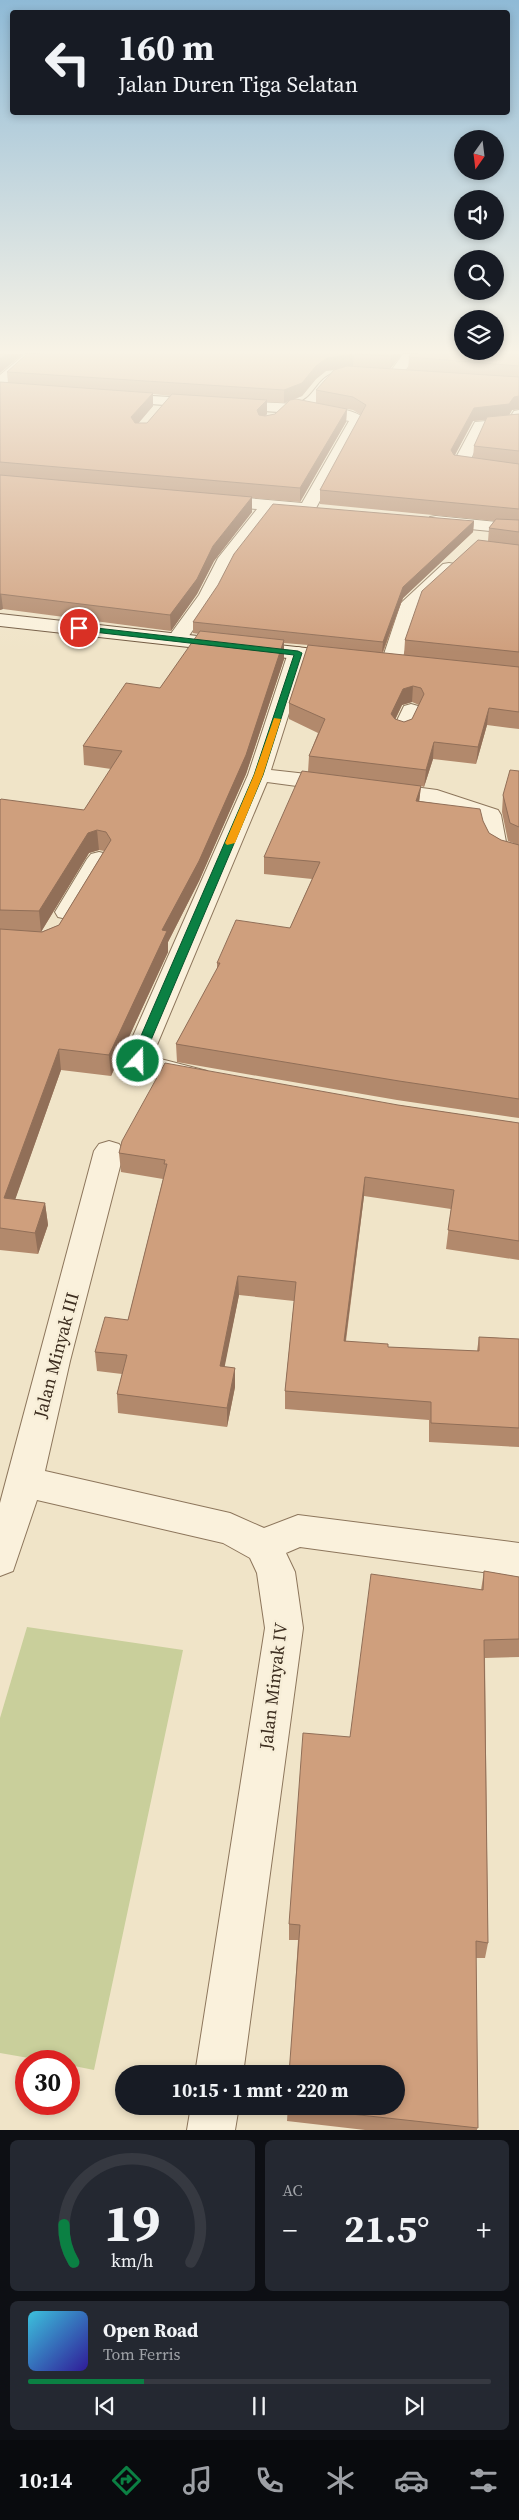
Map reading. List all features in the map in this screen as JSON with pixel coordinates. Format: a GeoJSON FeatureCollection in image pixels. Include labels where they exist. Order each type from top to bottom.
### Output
{"type":"FeatureCollection","features":[{"type":"Feature","properties":{"kind":"street"},"geometry":{"type":"LineString","coordinates":[[306,508],[337,453]]}},
{"type":"Feature","properties":{"kind":"street"},"geometry":{"type":"LineString","coordinates":[[466,453],[460,465],[519,472]]}},
{"type":"Feature","properties":{"kind":"street"},"geometry":{"type":"LineString","coordinates":[[200,499],[326,510]]}},
{"type":"Feature","properties":{"kind":"street"},"geometry":{"type":"LineString","coordinates":[[177,639],[208,595],[224,562],[269,505]]}},
{"type":"Feature","properties":{"kind":"street"},"geometry":{"type":"LineString","coordinates":[[422,519],[519,528]]}},
{"type":"Feature","properties":{"kind":"street"},"geometry":{"type":"LineString","coordinates":[[478,540],[490,526]]}},
{"type":"Feature","properties":{"kind":"street"},"geometry":{"type":"LineString","coordinates":[[0,620],[384,662],[410,603],[459,558]]}},
{"type":"Feature","properties":{"kind":"street"},"geometry":{"type":"LineString","coordinates":[[218,1080],[153,1068],[138,1061],[140,1052],[259,775],[298,653]]}},
{"type":"Feature","properties":{"kind":"street"},"geometry":{"type":"LineString","coordinates":[[402,731],[411,710]]}},
{"type":"Feature","properties":{"kind":"street"},"geometry":{"type":"LineString","coordinates":[[259,775],[437,797],[477,809],[490,815],[496,845],[504,852],[519,854]]}},
{"type":"Feature","properties":{"kind":"street"},"geometry":{"type":"LineString","coordinates":[[56,931],[99,859]]}},
{"type":"Feature","properties":{"kind":"street","name":"Jalan Minyak III"},"geometry":{"type":"LineString","coordinates":[[0,1559],[25,1482],[54,1361],[110,1151]]}},
{"type":"Feature","properties":{"kind":"street"},"geometry":{"type":"LineString","coordinates":[[25,1482],[230,1528],[263,1546],[298,1531],[519,1560]]}},
{"type":"Feature","properties":{"kind":"street","name":"Jalan Minyak IV"},"geometry":{"type":"LineString","coordinates":[[220,2065],[284,1628],[276,1572],[263,1546]]}},
{"type":"Feature","properties":{"kind":"street"},"geometry":{"type":"LineString","coordinates":[[211,2130],[213,2115]]}},
{"type":"Feature","properties":{"kind":"green space"},"geometry":{"type":"Polygon","coordinates":[[[27,1627],[183,1650],[94,2070],[80,2067],[80,2050],[15,2050],[15,2056],[0,2053],[0,1718],[27,1627]]]}},
{"type":"Feature","properties":{"kind":"building"},"geometry":{"type":"Polygon","coordinates":[[[0,453],[321,453],[300,488],[0,462],[0,453]]]}},
{"type":"Feature","properties":{"kind":"building"},"geometry":{"type":"Polygon","coordinates":[[[340,453],[453,453],[519,464],[519,509],[320,490],[340,453]]]}},
{"type":"Feature","properties":{"kind":"building"},"geometry":{"type":"Polygon","coordinates":[[[0,475],[252,497],[213,546],[197,579],[170,615],[0,594],[0,475]]]}},
{"type":"Feature","properties":{"kind":"building"},"geometry":{"type":"Polygon","coordinates":[[[273,504],[474,521],[403,587],[383,642],[193,622],[218,585],[234,554],[273,504]]]}},
{"type":"Feature","properties":{"kind":"building"},"geometry":{"type":"Polygon","coordinates":[[[496,519],[519,520],[519,532],[489,528],[496,519]]]}},
{"type":"Feature","properties":{"kind":"building"},"geometry":{"type":"Polygon","coordinates":[[[478,540],[519,545],[519,652],[405,640],[422,591],[478,540]]]}},
{"type":"Feature","properties":{"kind":"building"},"geometry":{"type":"Polygon","coordinates":[[[200,631],[284,640],[246,755],[199,861],[162,930],[167,931],[109,1055],[59,1049],[4,1198],[45,1203],[35,1233],[0,1228],[0,929],[42,932],[59,925],[111,840],[106,832],[97,830],[88,833],[39,911],[0,910],[0,800],[84,810],[122,751],[83,746],[126,683],[160,688],[200,631]]]}},
{"type":"Feature","properties":{"kind":"building"},"geometry":{"type":"Polygon","coordinates":[[[308,645],[519,667],[519,712],[489,708],[478,747],[434,742],[426,770],[309,756],[325,719],[289,703],[308,645]],[[413,686],[403,689],[391,714],[395,719],[404,722],[412,719],[424,694],[421,688],[413,686]]]}},
{"type":"Feature","properties":{"kind":"building"},"geometry":{"type":"Polygon","coordinates":[[[510,770],[519,771],[519,827],[510,823],[503,795],[510,770]]]}},
{"type":"Feature","properties":{"kind":"building"},"geometry":{"type":"Polygon","coordinates":[[[302,771],[421,786],[416,801],[480,809],[489,833],[501,840],[519,845],[519,1099],[176,1044],[220,963],[217,963],[236,920],[290,928],[320,862],[264,857],[302,771]]]}},
{"type":"Feature","properties":{"kind":"building"},"geometry":{"type":"Polygon","coordinates":[[[165,1063],[398,1105],[519,1123],[519,1241],[448,1230],[454,1190],[365,1177],[344,1341],[388,1344],[388,1347],[479,1351],[479,1337],[519,1339],[519,1428],[431,1423],[431,1402],[285,1391],[296,1282],[238,1276],[220,1366],[235,1368],[227,1408],[117,1394],[127,1355],[95,1352],[105,1317],[128,1320],[167,1164],[164,1164],[165,1160],[119,1153],[122,1141],[165,1063]]]}},
{"type":"Feature","properties":{"kind":"building"},"geometry":{"type":"Polygon","coordinates":[[[484,1571],[519,1577],[519,1639],[484,1640],[488,1943],[476,1941],[478,2128],[360,2115],[405,2115],[405,2065],[290,2065],[300,1925],[289,1924],[303,1733],[350,1737],[371,1574],[483,1590],[484,1571]]]}},
{"type":"Feature","properties":{"kind":"slow traffic"},"geometry":{"type":"LineString","coordinates":[[230,843],[259,775],[277,719]]}},
{"type":"Feature","properties":{"kind":"route"},"geometry":{"type":"LineString","coordinates":[[79,628],[298,653],[259,775],[146,1042],[140,1052],[138,1061]]}}]}
